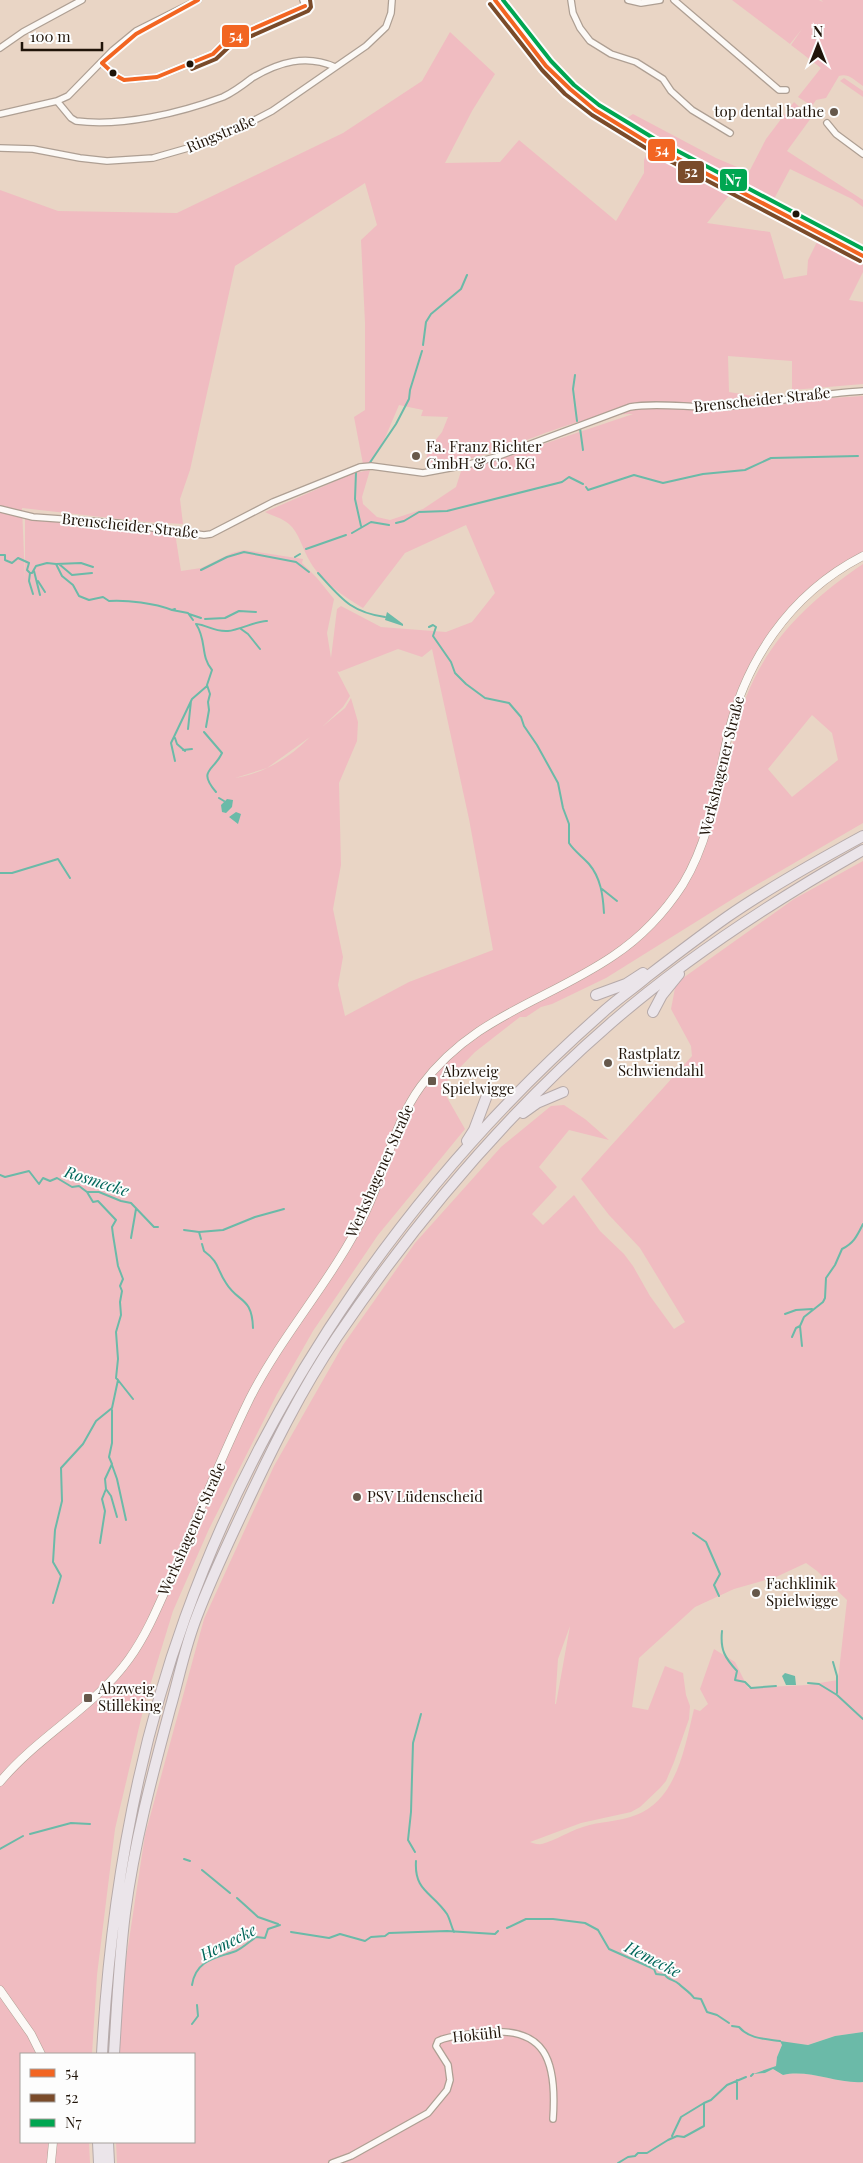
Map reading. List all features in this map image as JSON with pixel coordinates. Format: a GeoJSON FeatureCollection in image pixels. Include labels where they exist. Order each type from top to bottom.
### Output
{"type":"FeatureCollection","features":[{"type":"Feature","properties":{"kind":"highway"},"geometry":{"type":"LineString","coordinates":[[102,2053],[110,1954],[126,1842],[161,1693],[185,1617],[219,1534],[285,1400],[330,1326],[393,1236],[453,1163],[545,1066],[603,1012],[729,916],[812,864],[863,836]]}},
{"type":"Feature","properties":{"kind":"highway"},"geometry":{"type":"LineString","coordinates":[[114,2053],[125,1913],[137,1841],[154,1769],[196,1619],[259,1476],[296,1405],[336,1338],[398,1254],[462,1173],[554,1074],[612,1022],[696,956],[738,926],[863,850]]}},
{"type":"Feature","properties":{"kind":"highway"},"geometry":{"type":"LineString","coordinates":[[653,1012],[676,977],[696,956]]}},
{"type":"Feature","properties":{"kind":"highway"},"geometry":{"type":"LineString","coordinates":[[596,995],[626,984],[652,967],[668,961]]}},
{"type":"Feature","properties":{"kind":"highway"},"geometry":{"type":"LineString","coordinates":[[495,1136],[537,1103],[562,1092]]}},
{"type":"Feature","properties":{"kind":"highway"},"geometry":{"type":"LineString","coordinates":[[453,1163],[474,1130],[486,1098]]}},
{"type":"Feature","properties":{"kind":"highway"},"geometry":{"type":"LineString","coordinates":[[98,2143],[99,2163]]}},
{"type":"Feature","properties":{"kind":"highway"},"geometry":{"type":"LineString","coordinates":[[108,2143],[109,2163]]}},
{"type":"Feature","properties":{"kind":"main road"},"geometry":{"type":"LineString","coordinates":[[495,0],[553,73],[581,99],[604,116],[645,142],[863,256]]}},
{"type":"Feature","properties":{"kind":"main road","name":"Werkshagener Straße"},"geometry":{"type":"LineString","coordinates":[[0,1782],[112,1680],[140,1642],[251,1397],[364,1216],[399,1124],[419,1088],[448,1056],[481,1028],[609,959],[632,942],[668,905],[693,866],[707,831],[732,719],[741,691],[756,659],[772,633],[798,604],[832,574],[863,556]]}},
{"type":"Feature","properties":{"kind":"main road"},"geometry":{"type":"LineString","coordinates":[[0,1990],[31,2034],[40,2053]]}},
{"type":"Feature","properties":{"kind":"main road"},"geometry":{"type":"LineString","coordinates":[[51,2163],[53,2143]]}},
{"type":"Feature","properties":{"kind":"street"},"geometry":{"type":"LineString","coordinates":[[0,48],[23,32],[82,0]]}},
{"type":"Feature","properties":{"kind":"street"},"geometry":{"type":"LineString","coordinates":[[0,114],[57,101],[68,96],[113,50],[136,31],[198,0]]}},
{"type":"Feature","properties":{"kind":"street"},"geometry":{"type":"LineString","coordinates":[[102,63],[115,75],[124,80],[158,77],[213,54],[227,40],[305,6],[303,0]]}},
{"type":"Feature","properties":{"kind":"street","name":"Ringstraße"},"geometry":{"type":"LineString","coordinates":[[0,148],[33,149],[107,161],[153,158],[172,154],[249,123],[293,97],[366,46],[386,27],[391,12],[392,0]]}},
{"type":"Feature","properties":{"kind":"street"},"geometry":{"type":"LineString","coordinates":[[571,0],[573,13],[580,28],[590,41],[611,54],[641,65],[663,79],[671,91],[692,110],[730,133]]}},
{"type":"Feature","properties":{"kind":"street"},"geometry":{"type":"LineString","coordinates":[[628,0],[641,3],[660,0]]}},
{"type":"Feature","properties":{"kind":"street"},"geometry":{"type":"LineString","coordinates":[[674,0],[779,90],[786,90]]}},
{"type":"Feature","properties":{"kind":"street"},"geometry":{"type":"LineString","coordinates":[[57,101],[71,118],[76,121],[115,122],[164,114],[222,97],[254,77],[282,63],[297,60],[313,61],[324,62],[335,67]]}},
{"type":"Feature","properties":{"kind":"street"},"geometry":{"type":"LineString","coordinates":[[828,123],[836,134],[863,154]]}},
{"type":"Feature","properties":{"kind":"street","name":"Brenscheider Straße"},"geometry":{"type":"LineString","coordinates":[[0,509],[33,517],[117,523],[204,535],[211,534],[273,502],[360,467],[370,466],[423,473],[466,465],[496,457],[630,407],[650,405],[721,406],[801,396],[863,391]]}},
{"type":"Feature","properties":{"kind":"street","name":"Hokühl"},"geometry":{"type":"LineString","coordinates":[[332,2163],[351,2156],[428,2113],[450,2085],[448,2065],[436,2046],[438,2041],[449,2038],[503,2031],[520,2034],[532,2041],[543,2051],[552,2069],[555,2090],[553,2119]]}},
{"type":"Feature","properties":{"kind":"shaded area"},"geometry":{"type":"Polygon","coordinates":[[[732,0],[819,0],[823,2],[821,0],[863,0],[863,86],[852,78],[843,75],[839,76],[826,98],[816,100],[812,106],[798,97],[821,68],[791,45],[802,29],[790,44],[732,0]]]}},
{"type":"Feature","properties":{"kind":"shaded area"},"geometry":{"type":"Polygon","coordinates":[[[450,32],[495,74],[472,111],[445,163],[500,162],[519,140],[616,221],[644,173],[644,160],[649,148],[731,193],[707,223],[770,232],[784,279],[807,275],[808,260],[818,240],[863,265],[863,272],[849,300],[863,302],[863,384],[792,390],[792,361],[728,356],[729,392],[783,401],[863,396],[863,552],[834,569],[800,597],[744,686],[721,782],[724,782],[745,700],[754,678],[766,658],[778,640],[808,607],[863,564],[863,823],[739,895],[606,978],[552,1004],[541,1007],[526,1017],[520,1017],[475,1052],[441,1087],[465,1129],[378,1235],[313,1331],[277,1394],[209,1529],[173,1611],[145,1702],[115,1829],[97,1975],[92,2053],[20,2053],[20,2143],[89,2143],[90,2163],[0,2163],[0,190],[58,211],[177,213],[343,133],[422,81],[450,32]],[[365,183],[235,266],[190,470],[180,499],[183,524],[146,522],[22,508],[25,579],[25,519],[91,524],[175,533],[181,571],[201,568],[232,553],[244,550],[303,559],[302,563],[334,599],[327,633],[331,658],[337,609],[341,606],[381,627],[446,632],[472,622],[495,593],[466,525],[405,553],[363,608],[340,593],[318,573],[289,524],[265,512],[354,473],[370,470],[362,497],[363,504],[377,517],[390,520],[423,509],[456,487],[462,468],[493,461],[633,414],[597,417],[485,454],[426,467],[427,451],[442,432],[448,417],[421,416],[423,410],[399,405],[385,438],[371,463],[363,464],[354,417],[365,410],[365,323],[361,240],[377,225],[365,183]],[[398,649],[339,672],[337,671],[350,696],[343,707],[322,727],[345,708],[351,698],[358,722],[357,741],[339,783],[341,865],[333,909],[343,957],[338,985],[345,1016],[409,982],[493,950],[469,819],[432,649],[422,657],[398,649]],[[812,715],[768,769],[792,797],[838,760],[832,733],[812,715]],[[310,737],[268,767],[294,752],[310,737]],[[262,769],[235,778],[246,776],[262,769]]]}},
{"type":"Feature","properties":{"kind":"shaded area"},"geometry":{"type":"Polygon","coordinates":[[[844,78],[863,91],[863,97],[840,81],[844,78]]]}},
{"type":"Feature","properties":{"kind":"shaded area"},"geometry":{"type":"Polygon","coordinates":[[[794,102],[811,118],[787,151],[863,200],[863,207],[852,199],[790,169],[774,199],[622,121],[633,114],[716,158],[749,172],[766,139],[794,102]]]}},
{"type":"Feature","properties":{"kind":"shaded area"},"geometry":{"type":"Polygon","coordinates":[[[863,861],[863,2032],[835,2036],[808,2045],[781,2042],[782,2045],[777,2057],[776,2066],[755,2074],[765,2073],[773,2069],[783,2075],[803,2074],[843,2081],[863,2082],[863,2163],[117,2163],[116,2143],[195,2143],[195,2053],[118,2053],[122,1986],[145,1835],[204,1619],[274,1466],[343,1345],[415,1243],[501,1147],[551,1106],[564,1105],[585,1119],[609,1140],[569,1130],[539,1167],[557,1187],[532,1214],[543,1225],[574,1195],[600,1231],[624,1254],[633,1266],[650,1296],[674,1329],[685,1322],[640,1248],[609,1215],[581,1179],[692,1056],[691,1046],[671,1009],[676,983],[794,899],[863,861]],[[806,1563],[776,1577],[734,1589],[695,1607],[639,1658],[632,1707],[648,1710],[665,1666],[683,1673],[686,1695],[690,1706],[689,1719],[666,1781],[640,1807],[631,1812],[581,1823],[530,1842],[545,1843],[583,1827],[636,1815],[650,1808],[661,1797],[670,1785],[683,1755],[694,1709],[700,1711],[708,1704],[700,1689],[714,1649],[735,1662],[748,1688],[807,1685],[838,1680],[847,1600],[806,1563]],[[570,1626],[558,1659],[556,1704],[570,1626]]]}},
{"type":"Feature","properties":{"kind":"water"},"geometry":{"type":"Polygon","coordinates":[[[387,612],[403,624],[403,626],[385,620],[387,612]]]}},
{"type":"Feature","properties":{"kind":"water"},"geometry":{"type":"Polygon","coordinates":[[[227,799],[233,800],[232,807],[226,813],[222,812],[221,805],[227,799]]]}},
{"type":"Feature","properties":{"kind":"water"},"geometry":{"type":"Polygon","coordinates":[[[236,812],[241,814],[238,824],[229,817],[236,812]]]}},
{"type":"Feature","properties":{"kind":"water"},"geometry":{"type":"Polygon","coordinates":[[[785,1673],[795,1676],[796,1685],[786,1685],[782,1676],[785,1673]]]}},
{"type":"Feature","properties":{"kind":"water"},"geometry":{"type":"Polygon","coordinates":[[[863,2032],[863,2082],[843,2081],[803,2074],[783,2075],[773,2069],[765,2073],[753,2074],[776,2066],[777,2057],[782,2045],[780,2041],[808,2045],[835,2036],[863,2032]]]}},
{"type":"Feature","properties":{"kind":"waterway"},"geometry":{"type":"LineString","coordinates":[[423,345],[426,322],[431,314],[461,289],[467,275]]}},
{"type":"Feature","properties":{"kind":"waterway"},"geometry":{"type":"LineString","coordinates":[[369,464],[396,424],[409,399],[422,351]]}},
{"type":"Feature","properties":{"kind":"waterway"},"geometry":{"type":"LineString","coordinates":[[575,375],[573,389],[577,421]]}},
{"type":"Feature","properties":{"kind":"waterway"},"geometry":{"type":"LineString","coordinates":[[580,428],[583,450]]}},
{"type":"Feature","properties":{"kind":"waterway"},"geometry":{"type":"LineString","coordinates":[[586,487],[588,490],[634,475],[663,483],[703,474],[745,470],[771,458],[858,456]]}},
{"type":"Feature","properties":{"kind":"waterway"},"geometry":{"type":"LineString","coordinates":[[356,472],[355,499],[361,526]]}},
{"type":"Feature","properties":{"kind":"waterway"},"geometry":{"type":"LineString","coordinates":[[396,523],[404,521],[419,512],[447,511],[562,482],[569,477],[583,484]]}},
{"type":"Feature","properties":{"kind":"waterway"},"geometry":{"type":"LineString","coordinates":[[352,533],[371,522],[389,525]]}},
{"type":"Feature","properties":{"kind":"waterway"},"geometry":{"type":"LineString","coordinates":[[306,549],[346,535]]}},
{"type":"Feature","properties":{"kind":"waterway"},"geometry":{"type":"LineString","coordinates":[[201,570],[227,557],[244,552],[296,562],[309,572]]}},
{"type":"Feature","properties":{"kind":"waterway"},"geometry":{"type":"LineString","coordinates":[[295,557],[300,554]]}},
{"type":"Feature","properties":{"kind":"waterway"},"geometry":{"type":"LineString","coordinates":[[0,555],[5,555],[5,560],[12,563],[18,558],[29,563],[27,570],[30,573],[32,573],[36,566],[47,563],[56,564],[62,576],[73,585],[79,596],[89,600],[103,597],[109,601],[141,602],[172,610],[175,609]]}},
{"type":"Feature","properties":{"kind":"waterway"},"geometry":{"type":"LineString","coordinates":[[56,564],[81,563],[93,567]]}},
{"type":"Feature","properties":{"kind":"waterway"},"geometry":{"type":"LineString","coordinates":[[59,564],[72,575],[92,573]]}},
{"type":"Feature","properties":{"kind":"waterway"},"geometry":{"type":"LineString","coordinates":[[34,571],[40,595]]}},
{"type":"Feature","properties":{"kind":"waterway"},"geometry":{"type":"LineString","coordinates":[[30,573],[29,581],[33,594]]}},
{"type":"Feature","properties":{"kind":"waterway"},"geometry":{"type":"LineString","coordinates":[[318,573],[340,597],[354,607],[363,612],[385,617]]}},
{"type":"Feature","properties":{"kind":"waterway"},"geometry":{"type":"LineString","coordinates":[[38,581],[45,592]]}},
{"type":"Feature","properties":{"kind":"waterway"},"geometry":{"type":"LineString","coordinates":[[172,610],[188,613],[193,620]]}},
{"type":"Feature","properties":{"kind":"waterway"},"geometry":{"type":"LineString","coordinates":[[205,619],[225,618],[239,611],[256,612]]}},
{"type":"Feature","properties":{"kind":"waterway"},"geometry":{"type":"LineString","coordinates":[[189,614],[201,618]]}},
{"type":"Feature","properties":{"kind":"waterway"},"geometry":{"type":"LineString","coordinates":[[196,624],[228,631],[267,621]]}},
{"type":"Feature","properties":{"kind":"waterway"},"geometry":{"type":"LineString","coordinates":[[196,624],[208,665],[212,670],[207,685],[210,694],[206,727]]}},
{"type":"Feature","properties":{"kind":"waterway"},"geometry":{"type":"LineString","coordinates":[[429,627],[433,625],[436,627],[433,636],[451,662],[455,673],[466,684],[485,698],[509,703],[521,717],[524,726],[558,783],[563,808],[569,824],[569,843],[593,869],[599,881],[604,913]]}},
{"type":"Feature","properties":{"kind":"waterway"},"geometry":{"type":"LineString","coordinates":[[241,629],[248,634],[260,649]]}},
{"type":"Feature","properties":{"kind":"waterway"},"geometry":{"type":"LineString","coordinates":[[175,761],[171,743],[192,699],[207,686]]}},
{"type":"Feature","properties":{"kind":"waterway"},"geometry":{"type":"LineString","coordinates":[[188,729],[191,701]]}},
{"type":"Feature","properties":{"kind":"waterway"},"geometry":{"type":"LineString","coordinates":[[204,732],[222,753],[207,775],[210,785],[216,792]]}},
{"type":"Feature","properties":{"kind":"waterway"},"geometry":{"type":"LineString","coordinates":[[175,738],[177,744],[185,751]]}},
{"type":"Feature","properties":{"kind":"waterway"},"geometry":{"type":"LineString","coordinates":[[183,750],[192,749]]}},
{"type":"Feature","properties":{"kind":"waterway"},"geometry":{"type":"LineString","coordinates":[[219,798],[224,801]]}},
{"type":"Feature","properties":{"kind":"waterway"},"geometry":{"type":"LineString","coordinates":[[0,873],[12,873],[58,859],[70,878]]}},
{"type":"Feature","properties":{"kind":"waterway"},"geometry":{"type":"LineString","coordinates":[[602,889],[617,901]]}},
{"type":"Feature","properties":{"kind":"waterway","name":"Rosmecke"},"geometry":{"type":"LineString","coordinates":[[0,1175],[5,1177],[29,1171],[39,1184],[43,1178],[50,1181],[57,1178],[72,1187],[79,1186],[87,1192],[99,1192],[131,1203],[154,1227],[158,1227]]}},
{"type":"Feature","properties":{"kind":"waterway"},"geometry":{"type":"LineString","coordinates":[[53,1603],[61,1576],[53,1562],[55,1530],[62,1501],[61,1468],[83,1444],[96,1421],[112,1408],[118,1380],[116,1378],[118,1359],[116,1332],[121,1315],[120,1302],[122,1291],[120,1286],[123,1279],[118,1266],[112,1227],[116,1220],[98,1201],[93,1202],[87,1192]]}},
{"type":"Feature","properties":{"kind":"waterway"},"geometry":{"type":"LineString","coordinates":[[131,1238],[136,1209]]}},
{"type":"Feature","properties":{"kind":"waterway"},"geometry":{"type":"LineString","coordinates":[[199,1232],[223,1230],[255,1217],[284,1209]]}},
{"type":"Feature","properties":{"kind":"waterway"},"geometry":{"type":"LineString","coordinates":[[802,1346],[800,1326],[804,1317],[823,1302],[826,1278],[835,1265],[842,1249],[855,1239],[863,1224]]}},
{"type":"Feature","properties":{"kind":"waterway","name":"Rosmecke"},"geometry":{"type":"LineString","coordinates":[[184,1230],[199,1232],[201,1239]]}},
{"type":"Feature","properties":{"kind":"waterway","name":"Rosmecke"},"geometry":{"type":"LineString","coordinates":[[202,1244],[204,1251],[215,1262],[231,1289],[247,1305],[250,1310],[253,1328]]}},
{"type":"Feature","properties":{"kind":"waterway"},"geometry":{"type":"LineString","coordinates":[[785,1314],[796,1310],[812,1309]]}},
{"type":"Feature","properties":{"kind":"waterway"},"geometry":{"type":"LineString","coordinates":[[792,1337],[796,1328],[800,1326]]}},
{"type":"Feature","properties":{"kind":"waterway"},"geometry":{"type":"LineString","coordinates":[[118,1380],[133,1399]]}},
{"type":"Feature","properties":{"kind":"waterway"},"geometry":{"type":"LineString","coordinates":[[100,1543],[105,1511],[102,1499],[106,1489],[105,1479],[112,1464],[109,1457],[112,1443],[112,1410]]}},
{"type":"Feature","properties":{"kind":"waterway"},"geometry":{"type":"LineString","coordinates":[[112,1465],[126,1520]]}},
{"type":"Feature","properties":{"kind":"waterway"},"geometry":{"type":"LineString","coordinates":[[106,1489],[111,1496],[117,1517]]}},
{"type":"Feature","properties":{"kind":"waterway"},"geometry":{"type":"LineString","coordinates":[[693,1533],[706,1542],[720,1574],[714,1585],[719,1596]]}},
{"type":"Feature","properties":{"kind":"waterway"},"geometry":{"type":"LineString","coordinates":[[722,1631],[724,1653],[737,1671],[735,1680],[745,1682],[751,1688],[776,1686]]}},
{"type":"Feature","properties":{"kind":"waterway"},"geometry":{"type":"LineString","coordinates":[[833,1662],[837,1676],[837,1693]]}},
{"type":"Feature","properties":{"kind":"waterway"},"geometry":{"type":"LineString","coordinates":[[808,1683],[819,1684],[837,1695],[863,1719]]}},
{"type":"Feature","properties":{"kind":"waterway"},"geometry":{"type":"LineString","coordinates":[[415,1852],[408,1840],[411,1812],[413,1743],[421,1714]]}},
{"type":"Feature","properties":{"kind":"waterway"},"geometry":{"type":"LineString","coordinates":[[30,1834],[71,1823],[90,1824]]}},
{"type":"Feature","properties":{"kind":"waterway"},"geometry":{"type":"LineString","coordinates":[[0,1849],[23,1836]]}},
{"type":"Feature","properties":{"kind":"waterway"},"geometry":{"type":"LineString","coordinates":[[184,1859],[190,1861]]}},
{"type":"Feature","properties":{"kind":"waterway"},"geometry":{"type":"LineString","coordinates":[[416,1861],[416,1871],[421,1885],[447,1914],[454,1932]]}},
{"type":"Feature","properties":{"kind":"waterway"},"geometry":{"type":"LineString","coordinates":[[202,1870],[230,1893]]}},
{"type":"Feature","properties":{"kind":"waterway"},"geometry":{"type":"LineString","coordinates":[[237,1898],[258,1917],[278,1924]]}},
{"type":"Feature","properties":{"kind":"waterway","name":"Hemecke"},"geometry":{"type":"LineString","coordinates":[[507,1928],[526,1919],[553,1919],[585,1923],[598,1930],[609,1949],[654,1969],[656,1974],[665,1975],[677,1982],[694,1998],[701,1999],[707,2012],[717,2015],[729,2023]]}},
{"type":"Feature","properties":{"kind":"waterway","name":"Hemecke"},"geometry":{"type":"LineString","coordinates":[[192,1985],[194,1976],[208,1961],[239,1950],[256,1937],[265,1938],[268,1929],[280,1925]]}},
{"type":"Feature","properties":{"kind":"waterway","name":"Hemecke"},"geometry":{"type":"LineString","coordinates":[[291,1932],[329,1938],[340,1934],[365,1941],[371,1937],[385,1936],[389,1933],[447,1931],[495,1934],[498,1931]]}},
{"type":"Feature","properties":{"kind":"waterway","name":"Hemecke"},"geometry":{"type":"LineString","coordinates":[[192,2024],[198,2016],[197,2005]]}},
{"type":"Feature","properties":{"kind":"waterway","name":"Hemecke"},"geometry":{"type":"LineString","coordinates":[[732,2026],[739,2027],[753,2036],[780,2041]]}},
{"type":"Feature","properties":{"kind":"waterway"},"geometry":{"type":"LineString","coordinates":[[618,2163],[638,2153],[647,2153],[668,2140],[677,2136],[684,2137],[704,2126],[704,2103],[711,2100],[727,2085],[746,2077]]}},
{"type":"Feature","properties":{"kind":"waterway"},"geometry":{"type":"LineString","coordinates":[[737,2080],[737,2099]]}},
{"type":"Feature","properties":{"kind":"waterway"},"geometry":{"type":"LineString","coordinates":[[672,2136],[681,2117],[704,2103]]}},
{"type":"Feature","properties":{"kind":"transit line","name":"54"},"geometry":{"type":"LineString","coordinates":[[102,63],[136,34],[198,0]]}},
{"type":"Feature","properties":{"kind":"transit line","name":"52"},"geometry":{"type":"LineString","coordinates":[[192,69],[216,59],[231,45],[308,11],[311,7],[310,0]]}},
{"type":"Feature","properties":{"kind":"transit line","name":"54"},"geometry":{"type":"LineString","coordinates":[[495,0],[546,66],[595,110],[652,145],[863,256]]}},
{"type":"Feature","properties":{"kind":"transit line","name":"N7"},"geometry":{"type":"LineString","coordinates":[[503,0],[551,61],[574,85],[599,105],[655,139],[863,249]]}},
{"type":"Feature","properties":{"kind":"transit line","name":"52"},"geometry":{"type":"LineString","coordinates":[[490,4],[542,70],[565,94],[592,115],[649,150],[860,261]]}},
{"type":"Feature","properties":{"kind":"transit line","name":"54"},"geometry":{"type":"LineString","coordinates":[[102,63],[115,75],[124,80],[157,77],[213,54],[227,40],[305,6]]}},
{"type":"Feature","properties":{"kind":"place","name":"top dental bathe"},"geometry":{"type":"Point","coordinates":[834,112]}},
{"type":"Feature","properties":{"kind":"place","name":"Fa. Franz Richter GmbH & Co. KG"},"geometry":{"type":"Point","coordinates":[416,456]}},
{"type":"Feature","properties":{"kind":"place","name":"Rastplatz Schwiendahl"},"geometry":{"type":"Point","coordinates":[608,1063]}},
{"type":"Feature","properties":{"kind":"place","name":"Abzweig Spielwigge"},"geometry":{"type":"Point","coordinates":[432,1081]}},
{"type":"Feature","properties":{"kind":"place","name":"PSV Lüdenscheid"},"geometry":{"type":"Point","coordinates":[357,1497]}},
{"type":"Feature","properties":{"kind":"place","name":"Fachklinik Spielwigge"},"geometry":{"type":"Point","coordinates":[756,1593]}},
{"type":"Feature","properties":{"kind":"place","name":"Abzweig Stilleking"},"geometry":{"type":"Point","coordinates":[88,1698]}}]}
